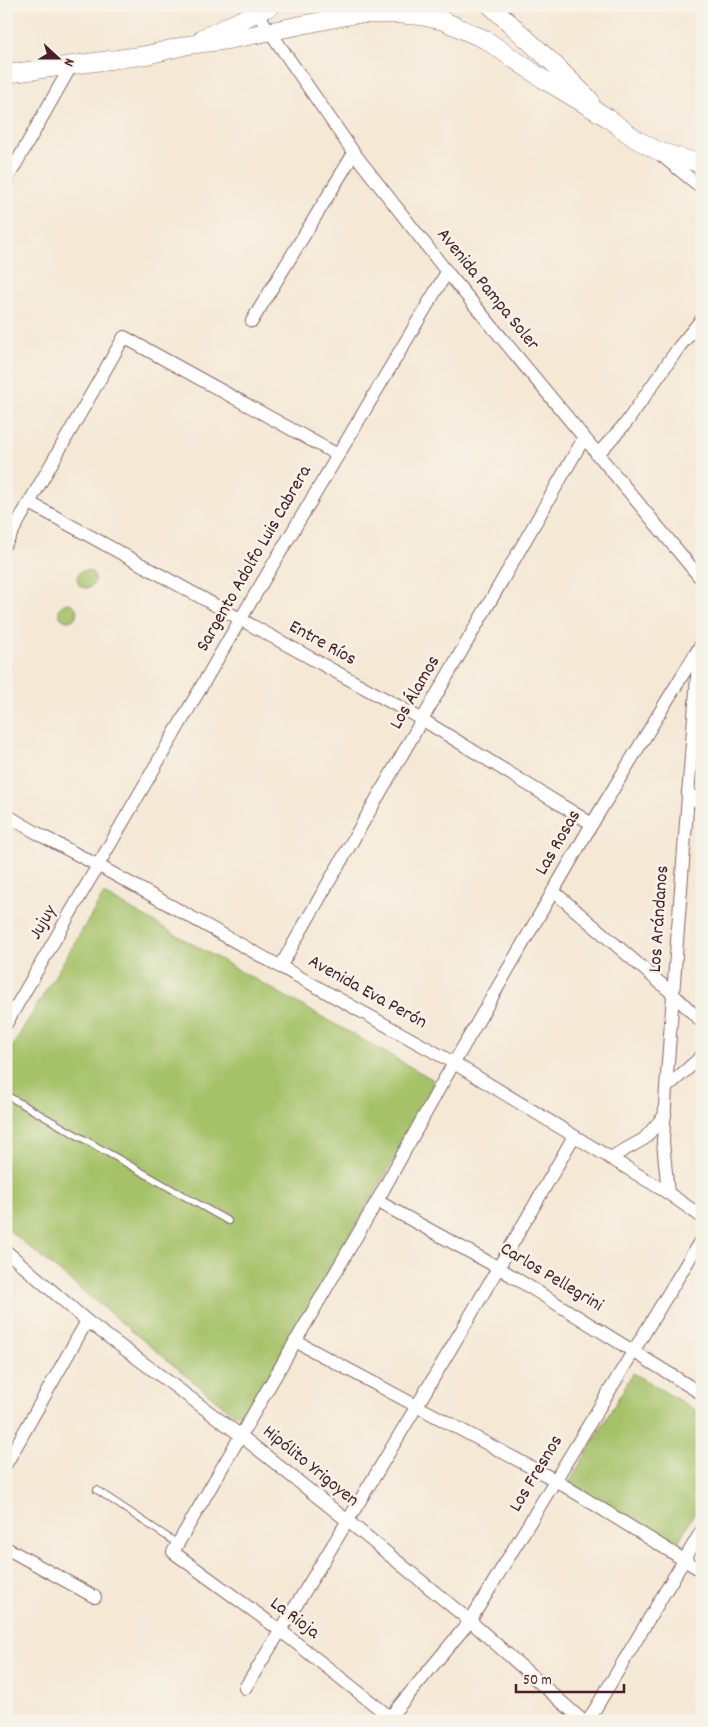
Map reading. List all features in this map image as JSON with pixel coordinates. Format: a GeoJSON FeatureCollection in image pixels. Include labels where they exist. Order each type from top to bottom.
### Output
{"type":"FeatureCollection","features":[{"type":"Feature","properties":{"kind":"main road"},"geometry":{"type":"LineString","coordinates":[[420,16],[438,6]]}},
{"type":"Feature","properties":{"kind":"main road"},"geometry":{"type":"LineString","coordinates":[[491,6],[555,65],[608,118]]}},
{"type":"Feature","properties":{"kind":"main road"},"geometry":{"type":"LineString","coordinates":[[188,45],[264,10]]}},
{"type":"Feature","properties":{"kind":"main road"},"geometry":{"type":"LineString","coordinates":[[6,74],[147,55],[188,45],[228,40],[324,21],[352,10],[420,16],[444,21],[486,40],[543,80],[608,118],[634,138],[658,151],[702,164]]}},
{"type":"Feature","properties":{"kind":"street","name":"Avenida Pampa Soler"},"geometry":{"type":"LineString","coordinates":[[264,10],[269,31],[354,153],[447,272],[702,580]]}},
{"type":"Feature","properties":{"kind":"street"},"geometry":{"type":"LineString","coordinates":[[6,181],[72,66]]}},
{"type":"Feature","properties":{"kind":"street"},"geometry":{"type":"LineString","coordinates":[[658,151],[702,188]]}},
{"type":"Feature","properties":{"kind":"street"},"geometry":{"type":"LineString","coordinates":[[252,321],[354,153]]}},
{"type":"Feature","properties":{"kind":"street","name":"Sargento Adolfo Luis Cabrera"},"geometry":{"type":"LineString","coordinates":[[99,866],[240,620],[447,272]]}},
{"type":"Feature","properties":{"kind":"street"},"geometry":{"type":"LineString","coordinates":[[597,455],[626,423],[679,347],[702,319]]}},
{"type":"Feature","properties":{"kind":"street"},"geometry":{"type":"LineString","coordinates":[[8,533],[30,503],[124,337],[338,455]]}},
{"type":"Feature","properties":{"kind":"street","name":"Los Álamos"},"geometry":{"type":"LineString","coordinates":[[280,966],[584,438]]}},
{"type":"Feature","properties":{"kind":"street","name":"Entre Ríos"},"geometry":{"type":"LineString","coordinates":[[30,503],[423,720],[592,824]]}},
{"type":"Feature","properties":{"kind":"street","name":"Los Arándanos"},"geometry":{"type":"LineString","coordinates":[[668,1193],[663,1142],[664,1115],[700,645]]}},
{"type":"Feature","properties":{"kind":"street","name":"Las Rosas"},"geometry":{"type":"LineString","coordinates":[[176,1548],[377,1201],[553,891],[700,645]]}},
{"type":"Feature","properties":{"kind":"street"},"geometry":{"type":"LineString","coordinates":[[688,791],[702,806]]}},
{"type":"Feature","properties":{"kind":"street","name":"Avenida Eva Perón"},"geometry":{"type":"LineString","coordinates":[[6,814],[44,837],[454,1063],[668,1193],[702,1217]]}},
{"type":"Feature","properties":{"kind":"street","name":"Jujuy"},"geometry":{"type":"LineString","coordinates":[[7,1021],[99,866]]}},
{"type":"Feature","properties":{"kind":"street"},"geometry":{"type":"LineString","coordinates":[[553,891],[673,994],[702,1022]]}},
{"type":"Feature","properties":{"kind":"street"},"geometry":{"type":"LineString","coordinates":[[666,1088],[702,1056]]}},
{"type":"Feature","properties":{"kind":"street"},"geometry":{"type":"LineString","coordinates":[[610,1158],[644,1139],[664,1115]]}},
{"type":"Feature","properties":{"kind":"street"},"geometry":{"type":"LineString","coordinates":[[245,1688],[349,1522],[499,1268],[574,1136]]}},
{"type":"Feature","properties":{"kind":"street","name":"Carlos Pellegrini"},"geometry":{"type":"LineString","coordinates":[[377,1201],[499,1268],[702,1394]]}},
{"type":"Feature","properties":{"kind":"street","name":"Los Fresnos"},"geometry":{"type":"LineString","coordinates":[[390,1718],[470,1621],[702,1238]]}},
{"type":"Feature","properties":{"kind":"street","name":"Hipólito Yrigoyen"},"geometry":{"type":"LineString","coordinates":[[6,1250],[87,1321],[240,1435],[349,1522],[470,1621],[583,1721]]}},
{"type":"Feature","properties":{"kind":"street"},"geometry":{"type":"LineString","coordinates":[[6,1464],[87,1321]]}},
{"type":"Feature","properties":{"kind":"street"},"geometry":{"type":"LineString","coordinates":[[296,1341],[555,1480],[702,1571]]}},
{"type":"Feature","properties":{"kind":"street"},"geometry":{"type":"LineString","coordinates":[[588,1721],[702,1530]]}},
{"type":"Feature","properties":{"kind":"street"},"geometry":{"type":"LineString","coordinates":[[6,1548],[95,1597]]}},
{"type":"Feature","properties":{"kind":"street","name":"La Rioja"},"geometry":{"type":"LineString","coordinates":[[176,1548],[390,1718]]}},
{"type":"Feature","properties":{"kind":"lane"},"geometry":{"type":"LineString","coordinates":[[6,1095],[228,1221]]}},
{"type":"Feature","properties":{"kind":"lane"},"geometry":{"type":"LineString","coordinates":[[97,1490],[176,1548]]}},
{"type":"Feature","properties":{"kind":"green space"},"geometry":{"type":"Polygon","coordinates":[[[86,570],[92,573],[95,579],[92,585],[86,588],[80,585],[77,579],[80,573],[86,570]]]}},
{"type":"Feature","properties":{"kind":"green space"},"geometry":{"type":"Polygon","coordinates":[[[68,603],[74,606],[77,612],[74,618],[68,621],[62,618],[59,612],[62,606],[68,603]]]}},
{"type":"Feature","properties":{"kind":"green space"},"geometry":{"type":"Polygon","coordinates":[[[104,894],[432,1079],[432,1095],[246,1415],[232,1413],[6,1228],[6,1057],[104,894]]]}},
{"type":"Feature","properties":{"kind":"green space"},"geometry":{"type":"Polygon","coordinates":[[[633,1373],[702,1414],[702,1499],[676,1546],[569,1483],[633,1373]]]}}]}
